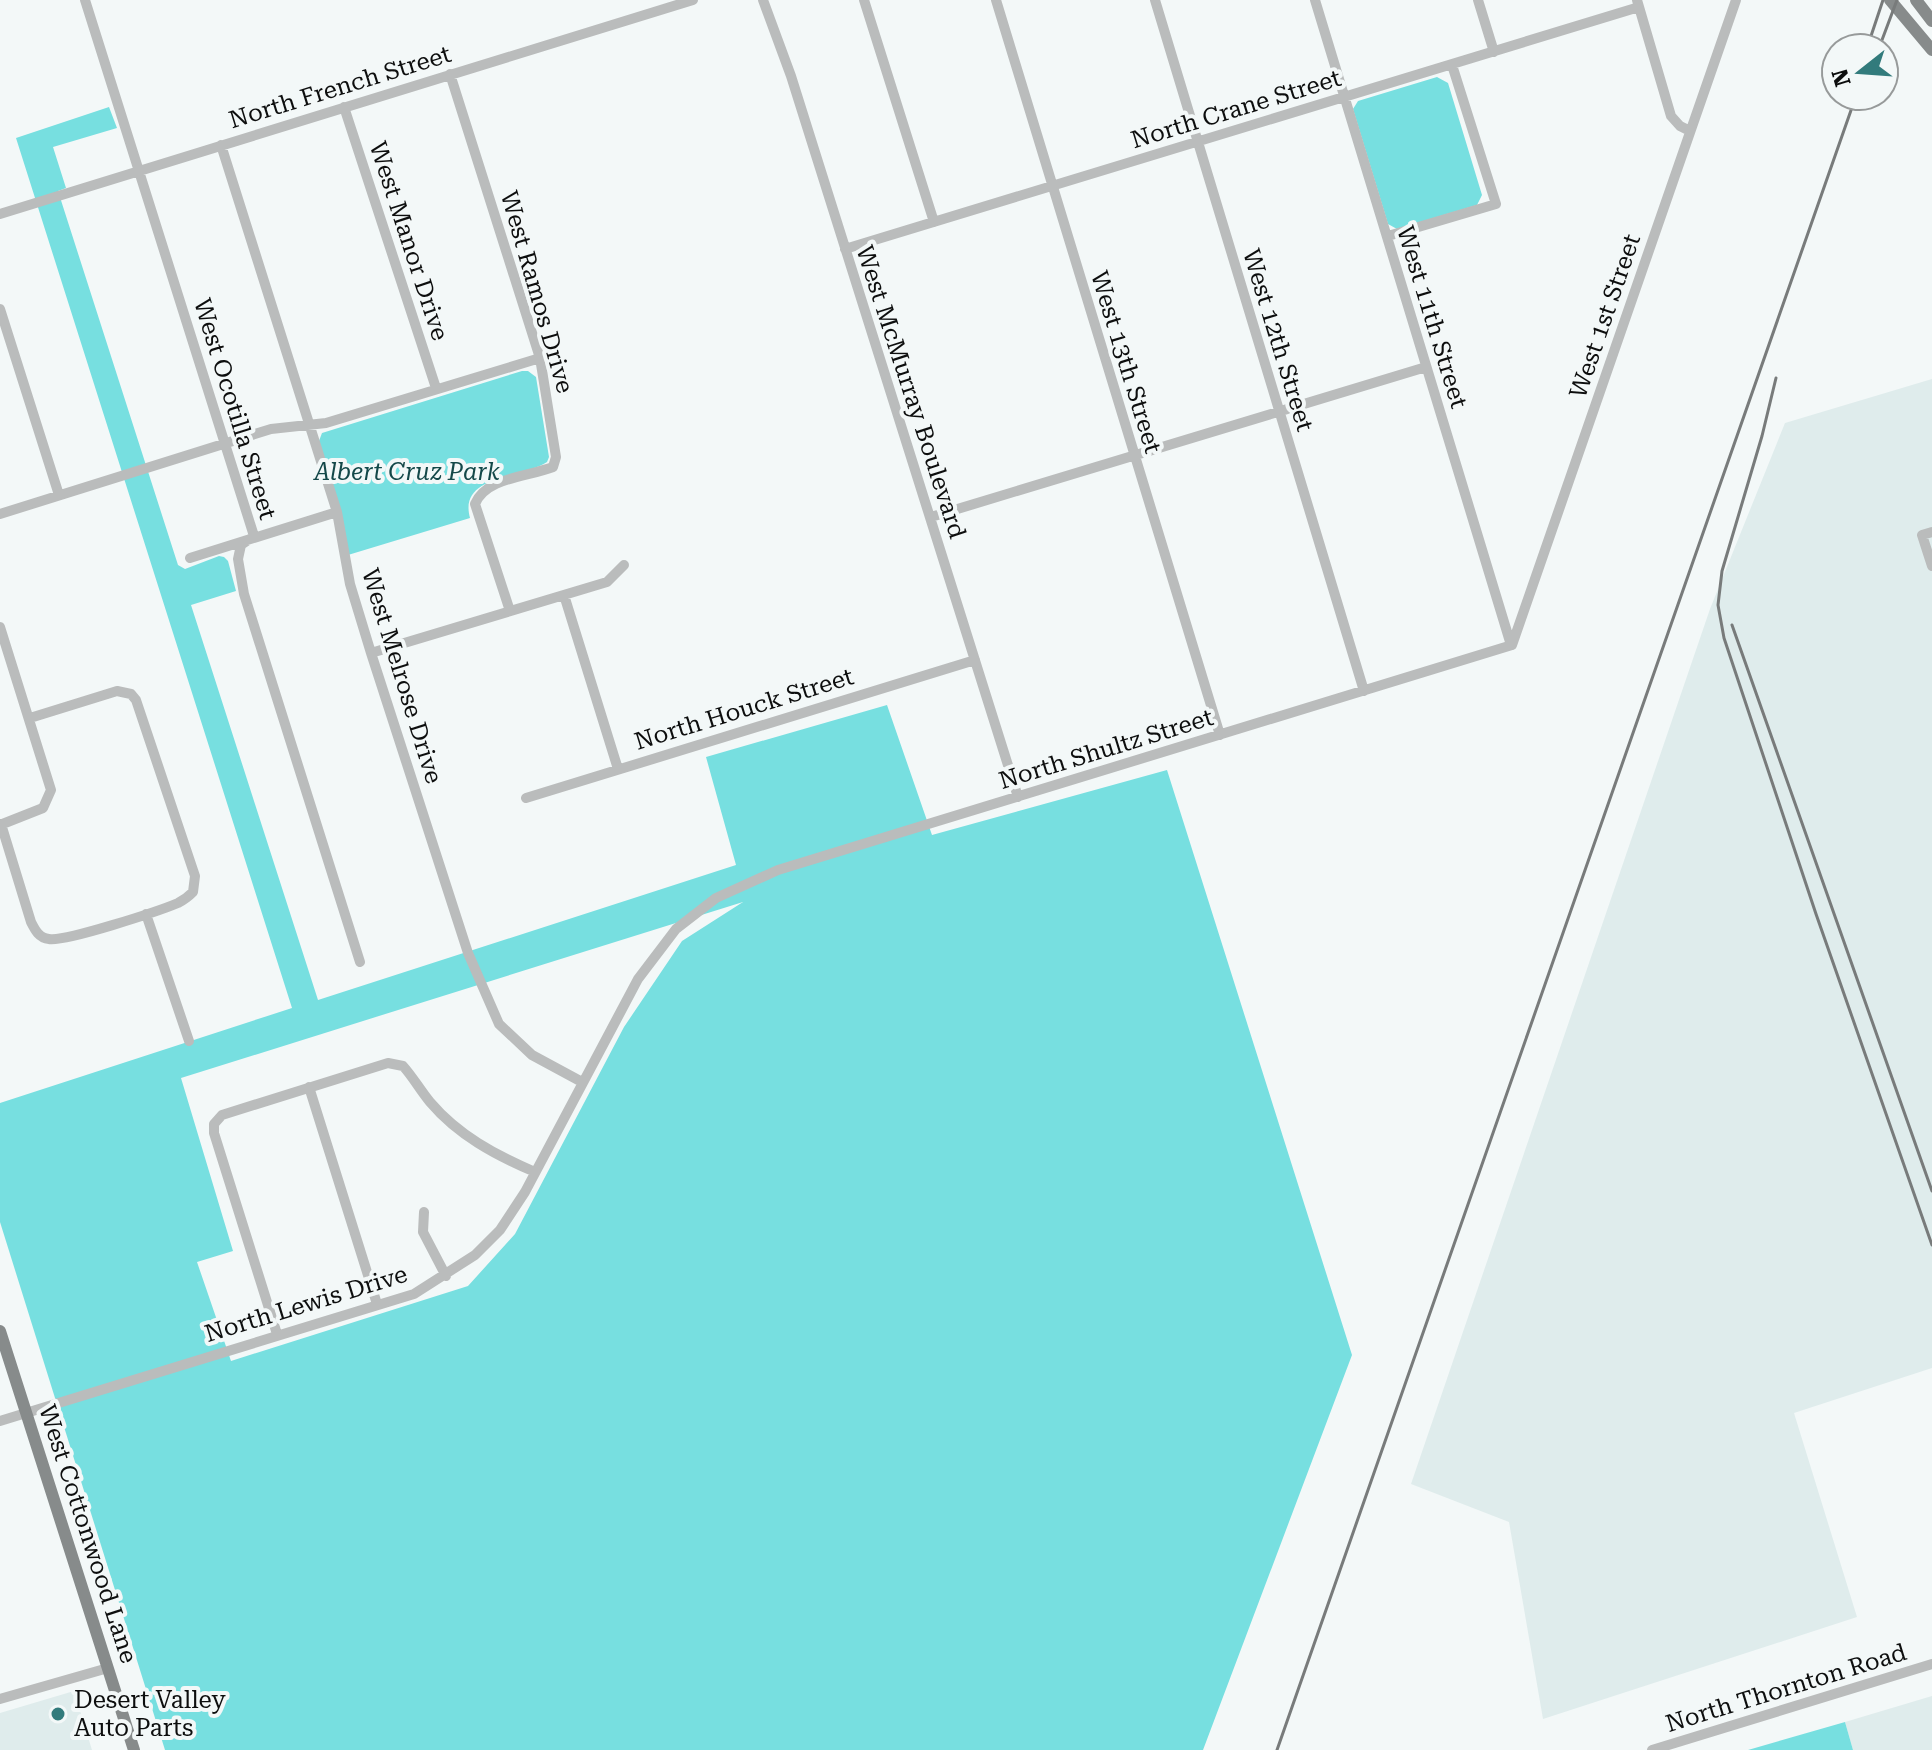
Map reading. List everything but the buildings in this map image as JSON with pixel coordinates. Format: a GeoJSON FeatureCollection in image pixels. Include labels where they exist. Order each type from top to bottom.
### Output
{"type":"FeatureCollection","features":[{"type":"Feature","properties":{"kind":"main road"},"geometry":{"type":"LineString","coordinates":[[1890,0],[1932,50]]}},
{"type":"Feature","properties":{"kind":"main road"},"geometry":{"type":"LineString","coordinates":[[1916,0],[1932,21]]}},
{"type":"Feature","properties":{"kind":"main road","name":"West Cottonwood Lane"},"geometry":{"type":"LineString","coordinates":[[0,1331],[134,1750]]}},
{"type":"Feature","properties":{"kind":"street","name":"West Ocotilla Street"},"geometry":{"type":"LineString","coordinates":[[85,0],[254,536],[241,545],[238,559],[244,594],[360,962]]}},
{"type":"Feature","properties":{"kind":"street","name":"North French Street"},"geometry":{"type":"LineString","coordinates":[[0,214],[693,0]]}},
{"type":"Feature","properties":{"kind":"street","name":"West McMurray Boulevard"},"geometry":{"type":"LineString","coordinates":[[763,0],[791,76],[1018,797]]}},
{"type":"Feature","properties":{"kind":"street"},"geometry":{"type":"LineString","coordinates":[[864,0],[934,222]]}},
{"type":"Feature","properties":{"kind":"street","name":"West 13th Street"},"geometry":{"type":"LineString","coordinates":[[996,0],[1220,735]]}},
{"type":"Feature","properties":{"kind":"street","name":"West 12th Street"},"geometry":{"type":"LineString","coordinates":[[1155,0],[1364,691]]}},
{"type":"Feature","properties":{"kind":"street","name":"West 11th Street"},"geometry":{"type":"LineString","coordinates":[[1315,0],[1512,645]]}},
{"type":"Feature","properties":{"kind":"street"},"geometry":{"type":"LineString","coordinates":[[1478,0],[1494,52]]}},
{"type":"Feature","properties":{"kind":"street","name":"West 1st Street"},"geometry":{"type":"LineString","coordinates":[[1512,645],[1736,0]]}},
{"type":"Feature","properties":{"kind":"street","name":"North Crane Street"},"geometry":{"type":"LineString","coordinates":[[845,249],[1452,65],[1638,4]]}},
{"type":"Feature","properties":{"kind":"street"},"geometry":{"type":"LineString","coordinates":[[1638,4],[1671,116],[1690,131]]}},
{"type":"Feature","properties":{"kind":"street"},"geometry":{"type":"LineString","coordinates":[[1388,236],[1496,204],[1452,65]]}},
{"type":"Feature","properties":{"kind":"street","name":"West Ramos Drive"},"geometry":{"type":"LineString","coordinates":[[450,74],[540,358],[556,457],[553,467],[496,484],[479,493],[475,504],[510,611]]}},
{"type":"Feature","properties":{"kind":"street","name":"West Manor Drive"},"geometry":{"type":"LineString","coordinates":[[344,107],[436,388]]}},
{"type":"Feature","properties":{"kind":"street","name":"West Melrose Drive"},"geometry":{"type":"LineString","coordinates":[[221,145],[337,512],[350,584],[371,653],[468,953],[499,1024],[532,1055],[582,1082]]}},
{"type":"Feature","properties":{"kind":"street"},"geometry":{"type":"LineString","coordinates":[[0,309],[59,495]]}},
{"type":"Feature","properties":{"kind":"street"},"geometry":{"type":"LineString","coordinates":[[0,514],[271,429],[326,423],[540,358]]}},
{"type":"Feature","properties":{"kind":"street"},"geometry":{"type":"LineString","coordinates":[[931,517],[1426,367]]}},
{"type":"Feature","properties":{"kind":"street"},"geometry":{"type":"LineString","coordinates":[[190,558],[337,512]]}},
{"type":"Feature","properties":{"kind":"street"},"geometry":{"type":"LineString","coordinates":[[1932,532],[1922,535],[1932,566]]}},
{"type":"Feature","properties":{"kind":"street"},"geometry":{"type":"LineString","coordinates":[[371,653],[607,582],[624,565]]}},
{"type":"Feature","properties":{"kind":"street"},"geometry":{"type":"LineString","coordinates":[[564,595],[618,769]]}},
{"type":"Feature","properties":{"kind":"street"},"geometry":{"type":"LineString","coordinates":[[0,627],[51,790],[43,808],[1,824],[37,933],[44,938],[63,939],[187,898],[193,892],[195,876],[136,700],[131,694],[117,691],[30,718]]}},
{"type":"Feature","properties":{"kind":"street","name":"North Shultz Street"},"geometry":{"type":"LineString","coordinates":[[716,898],[778,870],[1512,645]]}},
{"type":"Feature","properties":{"kind":"street","name":"North Houck Street"},"geometry":{"type":"LineString","coordinates":[[526,798],[975,660]]}},
{"type":"Feature","properties":{"kind":"street","name":"North Lewis Drive"},"geometry":{"type":"LineString","coordinates":[[0,1421],[414,1294],[475,1255],[500,1230],[535,1172],[638,979],[676,929],[716,898]]}},
{"type":"Feature","properties":{"kind":"street"},"geometry":{"type":"LineString","coordinates":[[146,914],[189,1041]]}},
{"type":"Feature","properties":{"kind":"street"},"geometry":{"type":"LineString","coordinates":[[277,1334],[214,1133],[217,1118],[228,1111],[388,1063],[403,1066],[429,1101],[455,1127],[487,1149],[535,1172]]}},
{"type":"Feature","properties":{"kind":"street"},"geometry":{"type":"LineString","coordinates":[[309,1087],[377,1304]]}},
{"type":"Feature","properties":{"kind":"street"},"geometry":{"type":"LineString","coordinates":[[424,1212],[423,1232],[446,1276]]}},
{"type":"Feature","properties":{"kind":"street","name":"North Thornton Road"},"geometry":{"type":"LineString","coordinates":[[1652,1750],[1932,1664]]}},
{"type":"Feature","properties":{"kind":"street"},"geometry":{"type":"LineString","coordinates":[[0,1699],[108,1668]]}},
{"type":"Feature","properties":{"kind":"shaded area"},"geometry":{"type":"Polygon","coordinates":[[[1932,379],[1932,1368],[1794,1413],[1857,1617],[1543,1719],[1509,1522],[1411,1484],[1710,609],[1785,423],[1932,379]]]}},
{"type":"Feature","properties":{"kind":"shaded area"},"geometry":{"type":"Polygon","coordinates":[[[74,1691],[92,1750],[0,1750],[0,1713],[74,1691]]]}},
{"type":"Feature","properties":{"kind":"shaded area"},"geometry":{"type":"Polygon","coordinates":[[[1932,1696],[1932,1750],[1853,1750],[1845,1722],[1932,1696]]]}},
{"type":"Feature","properties":{"kind":"green space"},"geometry":{"type":"Polygon","coordinates":[[[1437,77],[1448,83],[1482,195],[1477,205],[1397,229],[1388,224],[1353,109],[1358,101],[1437,77]]]}},
{"type":"Feature","properties":{"kind":"green space"},"geometry":{"type":"Polygon","coordinates":[[[109,107],[117,128],[53,147],[66,188],[58,191],[178,565],[185,569],[219,556],[228,561],[236,591],[191,605],[318,1000],[736,865],[706,757],[887,705],[932,835],[1167,770],[1352,1355],[1203,1750],[165,1750],[0,1222],[0,1103],[292,1008],[16,138],[109,107]],[[743,902],[181,1078],[233,1251],[197,1262],[231,1361],[468,1286],[515,1234],[624,1027],[682,941],[743,902]]]}},
{"type":"Feature","properties":{"kind":"green space","name":"Albert Cruz Park"},"geometry":{"type":"Polygon","coordinates":[[[522,371],[536,377],[549,457],[547,462],[482,485],[473,493],[469,504],[470,518],[348,555],[319,441],[322,433],[522,371]]]}},
{"type":"Feature","properties":{"kind":"green space"},"geometry":{"type":"Polygon","coordinates":[[[1845,1722],[1853,1750],[1748,1750],[1845,1722]]]}},
{"type":"Feature","properties":{"kind":"railway"},"geometry":{"type":"LineString","coordinates":[[1872,32],[1883,0]]}},
{"type":"Feature","properties":{"kind":"railway"},"geometry":{"type":"LineString","coordinates":[[1885,32],[1897,0]]}},
{"type":"Feature","properties":{"kind":"railway"},"geometry":{"type":"LineString","coordinates":[[1277,1750],[1850,112]]}},
{"type":"Feature","properties":{"kind":"railway"},"geometry":{"type":"LineString","coordinates":[[1776,378],[1722,571],[1718,605],[1724,638],[1816,914],[1932,1245]]}},
{"type":"Feature","properties":{"kind":"railway"},"geometry":{"type":"LineString","coordinates":[[1732,625],[1932,1191]]}},
{"type":"Feature","properties":{"kind":"place","name":"Desert Valley Auto Parts"},"geometry":{"type":"Point","coordinates":[58,1714]}}]}
